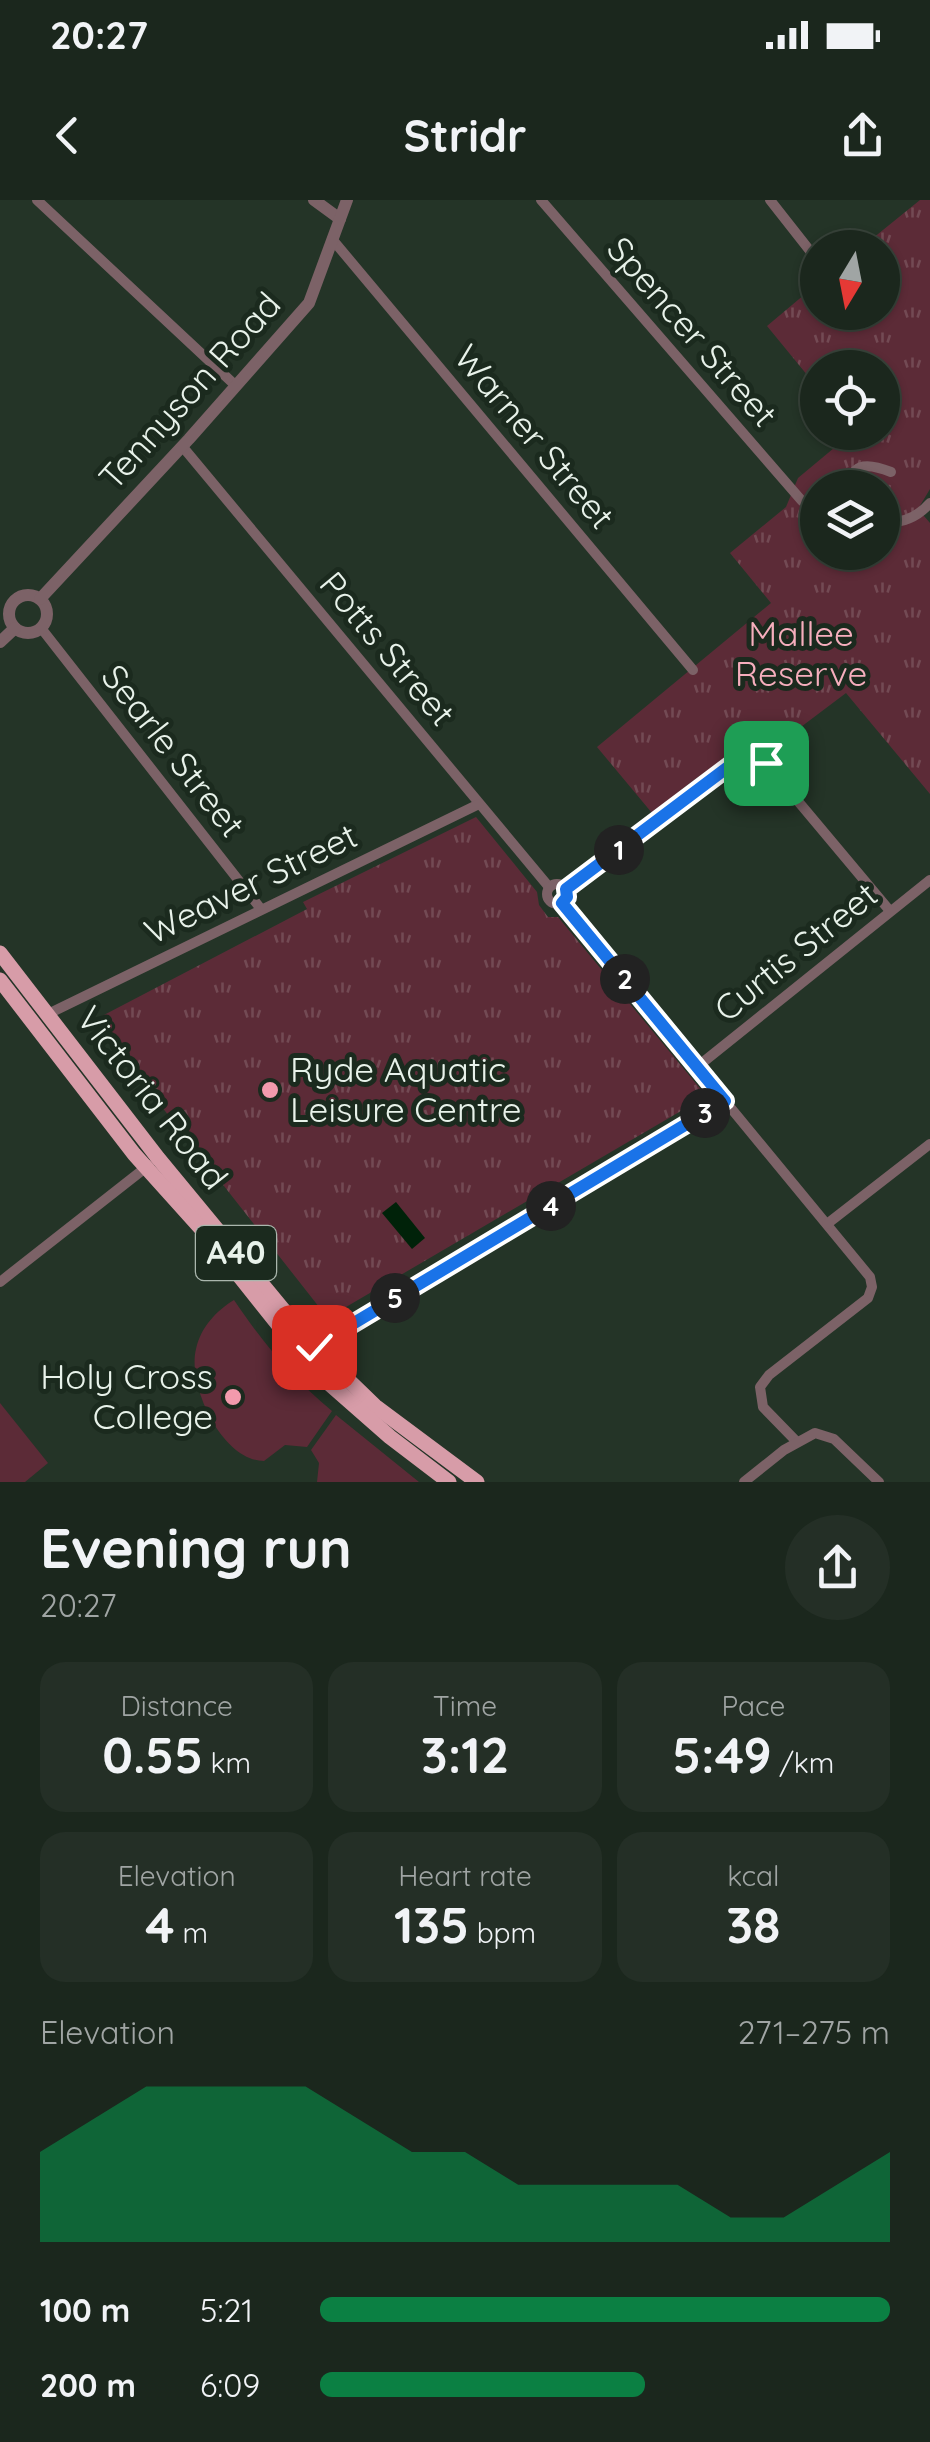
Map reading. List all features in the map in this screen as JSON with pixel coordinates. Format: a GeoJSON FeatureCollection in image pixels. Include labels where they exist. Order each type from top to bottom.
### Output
{"type":"FeatureCollection","features":[{"type":"Feature","properties":{"kind":"highway","name":"Victoria Road"},"geometry":{"type":"LineString","coordinates":[[0,953],[48,1014],[152,1163],[316,1372],[449,1482]]}},
{"type":"Feature","properties":{"kind":"highway","name":"Victoria Road"},"geometry":{"type":"LineString","coordinates":[[0,980],[152,1163],[314,1347],[375,1406],[477,1482]]}},
{"type":"Feature","properties":{"kind":"street"},"geometry":{"type":"LineString","coordinates":[[37,200],[235,385]]}},
{"type":"Feature","properties":{"kind":"street"},"geometry":{"type":"LineString","coordinates":[[314,200],[340,219]]}},
{"type":"Feature","properties":{"kind":"street","name":"Tennyson Road"},"geometry":{"type":"LineString","coordinates":[[40,599],[309,303],[347,200]]}},
{"type":"Feature","properties":{"kind":"street","name":"Spencer Street"},"geometry":{"type":"LineString","coordinates":[[541,200],[800,499]]}},
{"type":"Feature","properties":{"kind":"street"},"geometry":{"type":"LineString","coordinates":[[770,200],[800,238]]}},
{"type":"Feature","properties":{"kind":"street","name":"Warner Street"},"geometry":{"type":"LineString","coordinates":[[332,239],[693,670]]}},
{"type":"Feature","properties":{"kind":"street","name":"Potts Street"},"geometry":{"type":"LineString","coordinates":[[182,446],[550,887]]}},
{"type":"Feature","properties":{"kind":"street"},"geometry":{"type":"LineString","coordinates":[[855,470],[870,464],[886,470]]}},
{"type":"Feature","properties":{"kind":"street"},"geometry":{"type":"LineString","coordinates":[[900,521],[921,514],[930,503]]}},
{"type":"Feature","properties":{"kind":"street"},"geometry":{"type":"LineString","coordinates":[[22,596],[40,599],[46,609],[41,628],[24,632],[15,628],[9,619],[11,605],[22,596]]}},
{"type":"Feature","properties":{"kind":"street"},"geometry":{"type":"LineString","coordinates":[[0,642],[15,628]]}},
{"type":"Feature","properties":{"kind":"street","name":"Searle Street"},"geometry":{"type":"LineString","coordinates":[[41,628],[262,909]]}},
{"type":"Feature","properties":{"kind":"street"},"geometry":{"type":"LineString","coordinates":[[566,889],[740,758],[754,756],[766,763],[890,912]]}},
{"type":"Feature","properties":{"kind":"street","name":"Weaver Street"},"geometry":{"type":"LineString","coordinates":[[48,1014],[479,804]]}},
{"type":"Feature","properties":{"kind":"street","name":"Curtis Street"},"geometry":{"type":"LineString","coordinates":[[697,1068],[930,880]]}},
{"type":"Feature","properties":{"kind":"street"},"geometry":{"type":"LineString","coordinates":[[566,889],[558,884],[550,887],[550,901],[562,903],[868,1272],[872,1287],[868,1298],[765,1378],[760,1387],[762,1407],[797,1442]]}},
{"type":"Feature","properties":{"kind":"street"},"geometry":{"type":"LineString","coordinates":[[562,903],[567,897],[566,889]]}},
{"type":"Feature","properties":{"kind":"street"},"geometry":{"type":"LineString","coordinates":[[314,1347],[725,1101]]}},
{"type":"Feature","properties":{"kind":"street"},"geometry":{"type":"LineString","coordinates":[[828,1224],[930,1144]]}},
{"type":"Feature","properties":{"kind":"street"},"geometry":{"type":"LineString","coordinates":[[0,1282],[152,1163]]}},
{"type":"Feature","properties":{"kind":"street"},"geometry":{"type":"LineString","coordinates":[[744,1482],[815,1433],[830,1436],[879,1482]]}},
{"type":"Feature","properties":{"kind":"green space","name":"Mallee Reserve"},"geometry":{"type":"Polygon","coordinates":[[[920,200],[930,200],[930,489],[918,509],[930,523],[930,794],[846,693],[769,751],[755,749],[724,760],[652,813],[597,747],[771,603],[730,553],[786,507],[798,478],[800,570],[900,570],[900,470],[808,470],[832,450],[900,450],[900,350],[800,350],[800,366],[767,326],[800,298],[800,330],[900,330],[900,230],[883,230],[920,200]]]}},
{"type":"Feature","properties":{"kind":"green space"},"geometry":{"type":"Polygon","coordinates":[[[476,817],[537,892],[539,905],[548,917],[558,917],[703,1092],[698,1101],[334,1314],[323,1312],[99,1027],[102,1016],[307,909],[303,902],[476,817]]]}},
{"type":"Feature","properties":{"kind":"green space"},"geometry":{"type":"Polygon","coordinates":[[[234,1300],[279,1359],[332,1411],[307,1447],[285,1445],[264,1461],[249,1458],[222,1435],[202,1400],[196,1349],[210,1320],[234,1300]]]}},
{"type":"Feature","properties":{"kind":"green space"},"geometry":{"type":"Polygon","coordinates":[[[0,1403],[48,1463],[25,1482],[0,1482],[0,1403]]]}},
{"type":"Feature","properties":{"kind":"green space"},"geometry":{"type":"Polygon","coordinates":[[[336,1415],[419,1482],[317,1482],[319,1463],[311,1450],[336,1415]]]}},
{"type":"Feature","properties":{"kind":"shaded area"},"geometry":{"type":"Polygon","coordinates":[[[396,1202],[425,1238],[412,1249],[382,1213],[396,1202]]]}},
{"type":"Feature","properties":{"kind":"place","name":"Ryde Aquatic Leisure Centre"},"geometry":{"type":"Point","coordinates":[270,1090]}},
{"type":"Feature","properties":{"kind":"place","name":"Holy Cross College"},"geometry":{"type":"Point","coordinates":[233,1397]}},
{"type":"Feature","properties":{"kind":"route"},"geometry":{"type":"LineString","coordinates":[[314,1347],[725,1101],[562,903],[568,894],[566,889],[740,758],[754,756],[766,763]]}}]}
